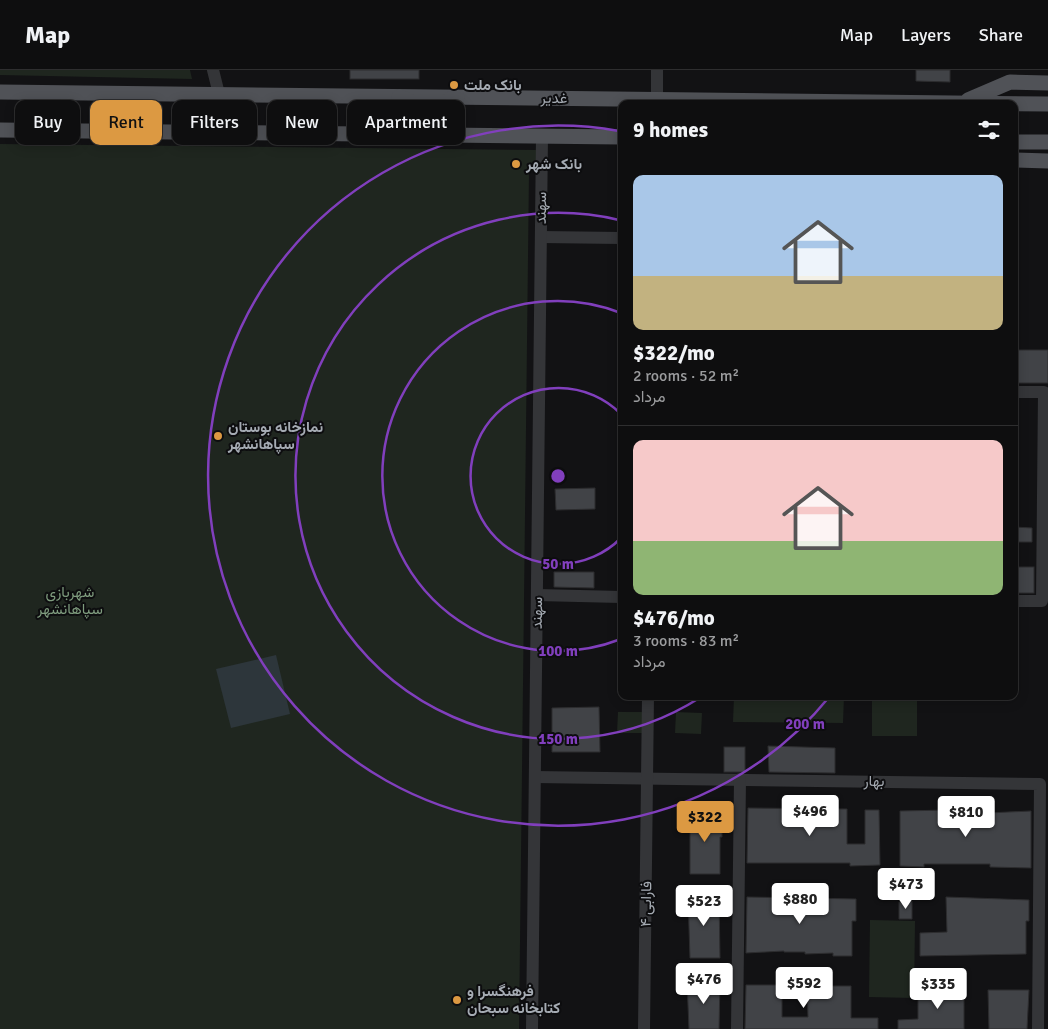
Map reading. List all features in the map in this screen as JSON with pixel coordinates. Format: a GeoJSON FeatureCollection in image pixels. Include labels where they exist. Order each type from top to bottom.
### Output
{"type":"FeatureCollection","features":[{"type":"Feature","properties":{"kind":"main road"},"geometry":{"type":"LineString","coordinates":[[970,100],[1010,82],[1048,83]]}},
{"type":"Feature","properties":{"kind":"main road","name":"غدیر"},"geometry":{"type":"LineString","coordinates":[[0,92],[734,100]]}},
{"type":"Feature","properties":{"kind":"main road"},"geometry":{"type":"LineString","coordinates":[[397,96],[409,100]]}},
{"type":"Feature","properties":{"kind":"main road"},"geometry":{"type":"LineString","coordinates":[[450,100],[459,97]]}},
{"type":"Feature","properties":{"kind":"main road","name":"غدیر"},"geometry":{"type":"LineString","coordinates":[[1018,104],[1048,104]]}},
{"type":"Feature","properties":{"kind":"main road"},"geometry":{"type":"LineString","coordinates":[[0,130],[347,134]]}},
{"type":"Feature","properties":{"kind":"main road"},"geometry":{"type":"LineString","coordinates":[[465,136],[618,137]]}},
{"type":"Feature","properties":{"kind":"main road"},"geometry":{"type":"LineString","coordinates":[[1018,142],[1048,142]]}},
{"type":"Feature","properties":{"kind":"main road"},"geometry":{"type":"LineString","coordinates":[[1018,160],[1048,161]]}},
{"type":"Feature","properties":{"kind":"street"},"geometry":{"type":"LineString","coordinates":[[213,70],[219,94]]}},
{"type":"Feature","properties":{"kind":"street"},"geometry":{"type":"LineString","coordinates":[[657,70],[657,99]]}},
{"type":"Feature","properties":{"kind":"street","name":"سهند"},"geometry":{"type":"LineString","coordinates":[[532,1029],[542,136]]}},
{"type":"Feature","properties":{"kind":"street"},"geometry":{"type":"LineString","coordinates":[[541,237],[618,238]]}},
{"type":"Feature","properties":{"kind":"street"},"geometry":{"type":"LineString","coordinates":[[1018,392],[1044,392],[1042,601],[1018,601]]}},
{"type":"Feature","properties":{"kind":"street"},"geometry":{"type":"LineString","coordinates":[[537,595],[618,596]]}},
{"type":"Feature","properties":{"kind":"street","name":"فارابی ۴"},"geometry":{"type":"LineString","coordinates":[[644,1029],[648,700]]}},
{"type":"Feature","properties":{"kind":"street","name":"بهار"},"geometry":{"type":"LineString","coordinates":[[535,777],[1040,784],[1038,1029]]}},
{"type":"Feature","properties":{"kind":"street"},"geometry":{"type":"LineString","coordinates":[[737,1029],[740,780]]}},
{"type":"Feature","properties":{"kind":"green space"},"geometry":{"type":"Polygon","coordinates":[[[0,70],[190,70],[192,79],[0,75],[0,70]]]}},
{"type":"Feature","properties":{"kind":"green space","name":"شهربازی سپاهانشهر"},"geometry":{"type":"Polygon","coordinates":[[[0,144],[541,150],[541,171],[529,172],[519,1029],[0,1029],[0,144]]]}},
{"type":"Feature","properties":{"kind":"green space"},"geometry":{"type":"Polygon","coordinates":[[[734,700],[844,700],[843,723],[733,722],[734,700]]]}},
{"type":"Feature","properties":{"kind":"green space"},"geometry":{"type":"Polygon","coordinates":[[[872,700],[917,700],[917,736],[872,736],[872,700]]]}},
{"type":"Feature","properties":{"kind":"green space"},"geometry":{"type":"Polygon","coordinates":[[[618,712],[644,712],[644,733],[617,733],[618,712]]]}},
{"type":"Feature","properties":{"kind":"green space"},"geometry":{"type":"Polygon","coordinates":[[[676,712],[702,713],[701,734],[675,733],[676,712]]]}},
{"type":"Feature","properties":{"kind":"green space"},"geometry":{"type":"Polygon","coordinates":[[[870,920],[915,921],[914,998],[869,997],[870,920]]]}},
{"type":"Feature","properties":{"kind":"shaded area"},"geometry":{"type":"Polygon","coordinates":[[[276,655],[290,714],[231,728],[216,669],[276,655]]]}},
{"type":"Feature","properties":{"kind":"building"},"geometry":{"type":"Polygon","coordinates":[[[350,70],[419,70],[419,79],[350,79],[350,70]]]}},
{"type":"Feature","properties":{"kind":"building"},"geometry":{"type":"Polygon","coordinates":[[[916,70],[950,70],[950,82],[916,81],[916,70]]]}},
{"type":"Feature","properties":{"kind":"building"},"geometry":{"type":"Polygon","coordinates":[[[1018,350],[1048,350],[1048,383],[1018,383],[1018,350]]]}},
{"type":"Feature","properties":{"kind":"building"},"geometry":{"type":"Polygon","coordinates":[[[595,488],[595,509],[556,510],[555,489],[595,488]]]}},
{"type":"Feature","properties":{"kind":"building"},"geometry":{"type":"Polygon","coordinates":[[[1018,527],[1032,528],[1032,542],[1018,542],[1018,527]]]}},
{"type":"Feature","properties":{"kind":"building"},"geometry":{"type":"Polygon","coordinates":[[[1018,567],[1034,567],[1034,593],[1018,593],[1018,567]]]}},
{"type":"Feature","properties":{"kind":"building"},"geometry":{"type":"Polygon","coordinates":[[[554,572],[594,572],[594,588],[554,587],[554,572]]]}},
{"type":"Feature","properties":{"kind":"building"},"geometry":{"type":"Polygon","coordinates":[[[599,707],[600,752],[552,752],[552,708],[599,707]]]}},
{"type":"Feature","properties":{"kind":"building"},"geometry":{"type":"Polygon","coordinates":[[[768,746],[835,748],[835,773],[769,772],[768,746]]]}},
{"type":"Feature","properties":{"kind":"building"},"geometry":{"type":"Polygon","coordinates":[[[724,747],[745,747],[745,772],[724,772],[724,747]]]}},
{"type":"Feature","properties":{"kind":"building"},"geometry":{"type":"Polygon","coordinates":[[[748,808],[847,809],[847,844],[865,844],[865,810],[879,810],[880,865],[850,866],[850,863],[747,863],[748,808]]]}},
{"type":"Feature","properties":{"kind":"building"},"geometry":{"type":"Polygon","coordinates":[[[966,810],[966,812],[987,813],[1031,811],[1031,868],[990,867],[990,864],[924,864],[924,867],[900,866],[900,811],[966,810]]]}},
{"type":"Feature","properties":{"kind":"building"},"geometry":{"type":"Polygon","coordinates":[[[704,811],[704,814],[722,814],[720,874],[690,874],[690,812],[704,811]]]}},
{"type":"Feature","properties":{"kind":"building"},"geometry":{"type":"Polygon","coordinates":[[[688,897],[719,897],[720,958],[690,958],[688,897]]]}},
{"type":"Feature","properties":{"kind":"building"},"geometry":{"type":"Polygon","coordinates":[[[747,897],[856,899],[856,921],[852,921],[852,956],[833,956],[833,953],[805,954],[805,952],[784,951],[746,953],[747,897]]]}},
{"type":"Feature","properties":{"kind":"building"},"geometry":{"type":"Polygon","coordinates":[[[946,897],[1029,900],[1029,921],[1026,921],[1026,954],[920,956],[920,933],[947,932],[946,897]]]}},
{"type":"Feature","properties":{"kind":"building"},"geometry":{"type":"Polygon","coordinates":[[[912,901],[912,919],[899,919],[899,902],[912,901]]]}},
{"type":"Feature","properties":{"kind":"building"},"geometry":{"type":"Polygon","coordinates":[[[687,981],[720,982],[719,1029],[689,1029],[687,981]]]}},
{"type":"Feature","properties":{"kind":"building"},"geometry":{"type":"Polygon","coordinates":[[[807,984],[851,986],[851,1018],[878,1018],[878,1029],[745,1029],[746,985],[782,985],[782,1017],[808,1017],[807,984]]]}},
{"type":"Feature","properties":{"kind":"building"},"geometry":{"type":"Polygon","coordinates":[[[918,988],[964,989],[964,1029],[898,1029],[898,1020],[918,1019],[918,988]]]}},
{"type":"Feature","properties":{"kind":"building"},"geometry":{"type":"Polygon","coordinates":[[[988,990],[1029,990],[1027,1029],[989,1029],[988,990]]]}},
{"type":"Feature","properties":{"kind":"place","name":"بانک ملت"},"geometry":{"type":"Point","coordinates":[454,85]}},
{"type":"Feature","properties":{"kind":"place","name":"بانک شهر"},"geometry":{"type":"Point","coordinates":[516,164]}},
{"type":"Feature","properties":{"kind":"place","name":"نمازخانه بوستان سپاهانشهر"},"geometry":{"type":"Point","coordinates":[218,436]}},
{"type":"Feature","properties":{"kind":"place","name":"فرهنگسرا و کتابخانه سبحان"},"geometry":{"type":"Point","coordinates":[457,1000]}}]}
